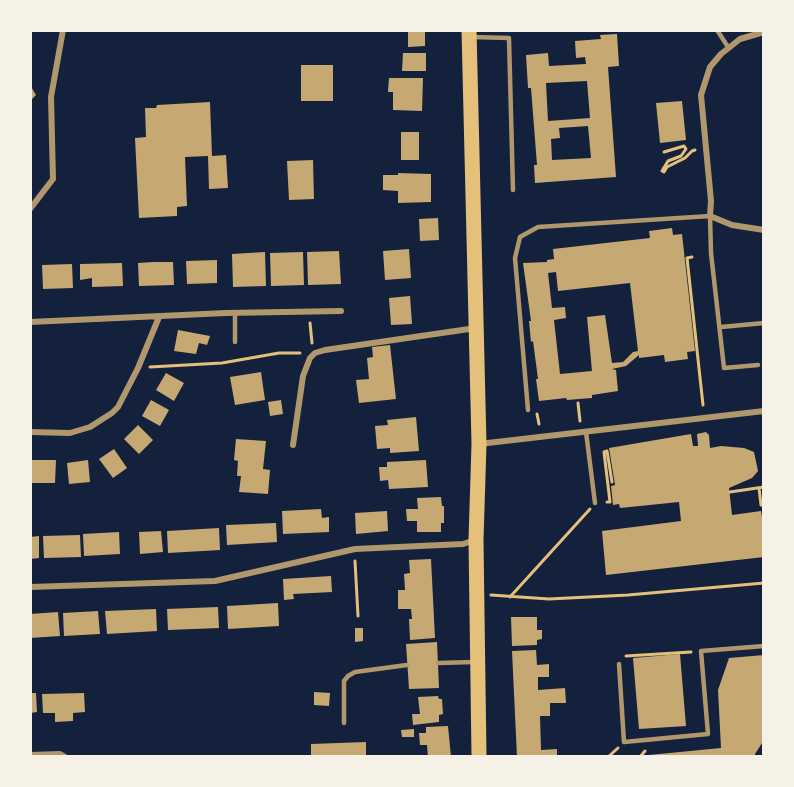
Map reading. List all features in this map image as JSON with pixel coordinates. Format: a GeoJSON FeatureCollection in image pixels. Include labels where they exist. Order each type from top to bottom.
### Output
{"type":"FeatureCollection","features":[{"type":"Feature","properties":{"kind":"main road"},"geometry":{"type":"LineString","coordinates":[[469,33],[479,444],[476,540],[479,757]]}},
{"type":"Feature","properties":{"kind":"street"},"geometry":{"type":"LineString","coordinates":[[30,209],[53,179],[51,97],[63,30]]}},
{"type":"Feature","properties":{"kind":"street"},"geometry":{"type":"LineString","coordinates":[[764,32],[740,39],[728,47],[710,67],[701,95],[711,201],[710,216],[732,225],[764,230]]}},
{"type":"Feature","properties":{"kind":"street"},"geometry":{"type":"LineString","coordinates":[[30,322],[226,313],[341,311]]}},
{"type":"Feature","properties":{"kind":"street"},"geometry":{"type":"LineString","coordinates":[[30,432],[70,433],[90,427],[112,413],[118,407],[138,368],[159,316]]}},
{"type":"Feature","properties":{"kind":"street"},"geometry":{"type":"LineString","coordinates":[[293,445],[303,376],[310,358],[315,353],[477,328]]}},
{"type":"Feature","properties":{"kind":"street"},"geometry":{"type":"LineString","coordinates":[[479,444],[764,411]]}},
{"type":"Feature","properties":{"kind":"street"},"geometry":{"type":"LineString","coordinates":[[30,587],[215,580],[355,549],[463,544],[476,540]]}},
{"type":"Feature","properties":{"kind":"street"},"geometry":{"type":"LineString","coordinates":[[30,755],[60,754],[65,757]]}},
{"type":"Feature","properties":{"kind":"lane"},"geometry":{"type":"LineString","coordinates":[[717,30],[728,47]]}},
{"type":"Feature","properties":{"kind":"lane"},"geometry":{"type":"LineString","coordinates":[[469,33],[509,38],[513,190]]}},
{"type":"Feature","properties":{"kind":"lane"},"geometry":{"type":"LineString","coordinates":[[528,410],[515,258],[520,237],[538,227],[710,216],[711,253],[724,368],[758,365]]}},
{"type":"Feature","properties":{"kind":"lane"},"geometry":{"type":"LineString","coordinates":[[235,313],[235,342]]}},
{"type":"Feature","properties":{"kind":"lane"},"geometry":{"type":"LineString","coordinates":[[721,327],[764,324]]}},
{"type":"Feature","properties":{"kind":"lane"},"geometry":{"type":"LineString","coordinates":[[586,432],[595,503]]}},
{"type":"Feature","properties":{"kind":"lane"},"geometry":{"type":"LineString","coordinates":[[619,664],[624,742],[708,734],[701,651],[764,646]]}},
{"type":"Feature","properties":{"kind":"lane"},"geometry":{"type":"LineString","coordinates":[[438,663],[477,662]]}},
{"type":"Feature","properties":{"kind":"lane"},"geometry":{"type":"LineString","coordinates":[[344,723],[344,681],[348,676],[355,672],[407,665]]}},
{"type":"Feature","properties":{"kind":"path"},"geometry":{"type":"LineString","coordinates":[[664,152],[686,147],[684,153],[664,164],[662,171],[664,172],[667,167],[697,149]]}},
{"type":"Feature","properties":{"kind":"path"},"geometry":{"type":"LineString","coordinates":[[692,257],[687,258],[704,405]]}},
{"type":"Feature","properties":{"kind":"path"},"geometry":{"type":"LineString","coordinates":[[150,367],[222,363],[279,353],[315,353],[311,339],[310,311]]}},
{"type":"Feature","properties":{"kind":"path"},"geometry":{"type":"LineString","coordinates":[[578,403],[580,420]]}},
{"type":"Feature","properties":{"kind":"path"},"geometry":{"type":"LineString","coordinates":[[607,502],[610,502],[604,452],[608,451],[612,482]]}},
{"type":"Feature","properties":{"kind":"path"},"geometry":{"type":"LineString","coordinates":[[729,492],[762,488],[761,505],[764,505]]}},
{"type":"Feature","properties":{"kind":"path"},"geometry":{"type":"LineString","coordinates":[[510,597],[595,503]]}},
{"type":"Feature","properties":{"kind":"path"},"geometry":{"type":"LineString","coordinates":[[355,556],[358,616]]}},
{"type":"Feature","properties":{"kind":"path"},"geometry":{"type":"LineString","coordinates":[[491,595],[549,598],[628,595],[764,583]]}},
{"type":"Feature","properties":{"kind":"path"},"geometry":{"type":"LineString","coordinates":[[619,664],[620,657],[701,651]]}},
{"type":"Feature","properties":{"kind":"building"},"geometry":{"type":"Polygon","coordinates":[[[408,30],[425,30],[425,46],[408,47],[408,30]]]}},
{"type":"Feature","properties":{"kind":"building"},"geometry":{"type":"Polygon","coordinates":[[[617,34],[619,66],[608,67],[616,177],[535,183],[534,165],[537,165],[526,55],[548,53],[549,66],[586,64],[585,57],[576,58],[575,41],[601,39],[600,35],[617,34]],[[587,81],[546,83],[548,121],[590,118],[587,81]],[[588,126],[559,128],[560,138],[551,139],[552,160],[591,158],[588,126]]]}},
{"type":"Feature","properties":{"kind":"building"},"geometry":{"type":"Polygon","coordinates":[[[403,53],[426,53],[426,71],[402,71],[403,53]]]}},
{"type":"Feature","properties":{"kind":"building"},"geometry":{"type":"Polygon","coordinates":[[[301,65],[333,65],[333,101],[301,101],[301,65]]]}},
{"type":"Feature","properties":{"kind":"building"},"geometry":{"type":"Polygon","coordinates":[[[389,78],[423,78],[422,111],[393,110],[393,92],[388,92],[389,78]]]}},
{"type":"Feature","properties":{"kind":"building"},"geometry":{"type":"Polygon","coordinates":[[[30,85],[36,95],[30,101],[30,85]]]}},
{"type":"Feature","properties":{"kind":"building"},"geometry":{"type":"Polygon","coordinates":[[[682,101],[686,140],[660,143],[656,103],[682,101]]]}},
{"type":"Feature","properties":{"kind":"building"},"geometry":{"type":"Polygon","coordinates":[[[210,102],[212,156],[226,155],[228,188],[209,189],[208,156],[185,157],[187,206],[177,207],[177,216],[139,218],[135,138],[146,137],[145,108],[156,108],[157,105],[210,102]]]}},
{"type":"Feature","properties":{"kind":"building"},"geometry":{"type":"Polygon","coordinates":[[[401,132],[419,132],[419,160],[401,160],[401,132]]]}},
{"type":"Feature","properties":{"kind":"building"},"geometry":{"type":"Polygon","coordinates":[[[313,160],[314,199],[289,200],[287,161],[313,160]]]}},
{"type":"Feature","properties":{"kind":"building"},"geometry":{"type":"Polygon","coordinates":[[[398,173],[431,174],[431,202],[398,203],[398,191],[383,190],[383,175],[398,175],[398,173]]]}},
{"type":"Feature","properties":{"kind":"building"},"geometry":{"type":"Polygon","coordinates":[[[438,218],[439,240],[420,241],[419,219],[438,218]]]}},
{"type":"Feature","properties":{"kind":"building"},"geometry":{"type":"Polygon","coordinates":[[[672,228],[673,235],[682,234],[695,351],[687,352],[688,359],[665,362],[664,355],[639,358],[639,355],[626,366],[612,369],[616,370],[618,391],[592,395],[592,398],[539,401],[523,263],[547,262],[547,260],[554,259],[553,249],[650,238],[649,231],[672,228]],[[556,272],[548,273],[552,308],[565,307],[566,318],[554,320],[560,374],[592,371],[587,317],[605,315],[612,363],[623,362],[633,352],[638,351],[630,283],[558,291],[556,272]]]}},
{"type":"Feature","properties":{"kind":"building"},"geometry":{"type":"Polygon","coordinates":[[[409,249],[411,278],[385,280],[383,251],[409,249]]]}},
{"type":"Feature","properties":{"kind":"building"},"geometry":{"type":"Polygon","coordinates":[[[339,251],[341,284],[308,285],[307,252],[339,251]]]}},
{"type":"Feature","properties":{"kind":"building"},"geometry":{"type":"Polygon","coordinates":[[[265,252],[266,286],[233,287],[232,254],[265,252]]]}},
{"type":"Feature","properties":{"kind":"building"},"geometry":{"type":"Polygon","coordinates":[[[303,252],[304,285],[271,286],[270,253],[303,252]]]}},
{"type":"Feature","properties":{"kind":"building"},"geometry":{"type":"Polygon","coordinates":[[[217,260],[217,283],[187,284],[186,261],[217,260]]]}},
{"type":"Feature","properties":{"kind":"building"},"geometry":{"type":"Polygon","coordinates":[[[173,262],[174,285],[139,286],[138,263],[173,262]]]}},
{"type":"Feature","properties":{"kind":"building"},"geometry":{"type":"Polygon","coordinates":[[[122,263],[123,286],[92,287],[92,278],[80,280],[80,264],[122,263]]]}},
{"type":"Feature","properties":{"kind":"building"},"geometry":{"type":"Polygon","coordinates":[[[72,264],[73,288],[43,289],[42,265],[72,264]]]}},
{"type":"Feature","properties":{"kind":"building"},"geometry":{"type":"Polygon","coordinates":[[[410,296],[412,324],[391,325],[389,298],[410,296]]]}},
{"type":"Feature","properties":{"kind":"building"},"geometry":{"type":"Polygon","coordinates":[[[178,330],[210,336],[207,345],[199,343],[196,354],[174,351],[178,330]]]}},
{"type":"Feature","properties":{"kind":"building"},"geometry":{"type":"Polygon","coordinates":[[[390,345],[396,399],[359,403],[356,380],[369,379],[367,358],[373,357],[372,347],[390,345]]]}},
{"type":"Feature","properties":{"kind":"building"},"geometry":{"type":"Polygon","coordinates":[[[261,372],[265,400],[235,405],[230,377],[261,372]]]}},
{"type":"Feature","properties":{"kind":"building"},"geometry":{"type":"Polygon","coordinates":[[[166,373],[184,383],[174,401],[156,390],[166,373]]]}},
{"type":"Feature","properties":{"kind":"building"},"geometry":{"type":"Polygon","coordinates":[[[151,400],[169,410],[160,426],[142,416],[151,400]]]}},
{"type":"Feature","properties":{"kind":"building"},"geometry":{"type":"Polygon","coordinates":[[[281,400],[283,414],[270,416],[268,402],[281,400]]]}},
{"type":"Feature","properties":{"kind":"building"},"geometry":{"type":"Polygon","coordinates":[[[416,417],[419,451],[390,453],[390,448],[377,449],[375,426],[388,425],[387,420],[416,417]]]}},
{"type":"Feature","properties":{"kind":"building"},"geometry":{"type":"Polygon","coordinates":[[[138,425],[153,440],[139,454],[124,439],[138,425]]]}},
{"type":"Feature","properties":{"kind":"building"},"geometry":{"type":"Polygon","coordinates":[[[706,432],[709,435],[710,448],[721,446],[744,448],[754,452],[758,471],[752,478],[729,488],[732,515],[761,511],[764,529],[764,557],[606,575],[602,531],[681,521],[679,502],[620,508],[619,504],[613,505],[611,486],[615,485],[609,448],[691,434],[693,446],[698,446],[697,434],[706,432]]]}},
{"type":"Feature","properties":{"kind":"building"},"geometry":{"type":"Polygon","coordinates":[[[236,439],[266,441],[263,469],[270,470],[268,494],[239,492],[241,476],[237,476],[238,461],[234,460],[236,439]]]}},
{"type":"Feature","properties":{"kind":"building"},"geometry":{"type":"Polygon","coordinates":[[[114,449],[127,468],[113,478],[99,459],[114,449]]]}},
{"type":"Feature","properties":{"kind":"building"},"geometry":{"type":"Polygon","coordinates":[[[30,460],[56,460],[55,483],[30,483],[30,460]]]}},
{"type":"Feature","properties":{"kind":"building"},"geometry":{"type":"Polygon","coordinates":[[[88,460],[90,482],[69,484],[67,463],[88,460]]]}},
{"type":"Feature","properties":{"kind":"building"},"geometry":{"type":"Polygon","coordinates":[[[426,460],[428,487],[389,489],[388,480],[380,481],[379,467],[387,467],[387,462],[426,460]]]}},
{"type":"Feature","properties":{"kind":"building"},"geometry":{"type":"Polygon","coordinates":[[[441,497],[442,506],[444,506],[444,523],[441,523],[441,532],[417,532],[417,521],[407,521],[406,509],[418,509],[417,498],[441,497]]]}},
{"type":"Feature","properties":{"kind":"building"},"geometry":{"type":"Polygon","coordinates":[[[321,509],[322,518],[329,517],[329,532],[283,534],[282,511],[321,509]]]}},
{"type":"Feature","properties":{"kind":"building"},"geometry":{"type":"Polygon","coordinates":[[[387,511],[388,531],[356,534],[355,513],[387,511]]]}},
{"type":"Feature","properties":{"kind":"building"},"geometry":{"type":"Polygon","coordinates":[[[276,523],[277,542],[227,545],[226,525],[276,523]]]}},
{"type":"Feature","properties":{"kind":"building"},"geometry":{"type":"Polygon","coordinates":[[[219,528],[220,550],[168,553],[167,531],[219,528]]]}},
{"type":"Feature","properties":{"kind":"building"},"geometry":{"type":"Polygon","coordinates":[[[161,531],[163,552],[140,554],[139,532],[161,531]]]}},
{"type":"Feature","properties":{"kind":"building"},"geometry":{"type":"Polygon","coordinates":[[[119,532],[120,554],[84,556],[83,534],[119,532]]]}},
{"type":"Feature","properties":{"kind":"building"},"geometry":{"type":"Polygon","coordinates":[[[80,535],[81,557],[44,558],[43,536],[80,535]]]}},
{"type":"Feature","properties":{"kind":"building"},"geometry":{"type":"Polygon","coordinates":[[[39,536],[39,558],[30,559],[30,537],[39,536]]]}},
{"type":"Feature","properties":{"kind":"building"},"geometry":{"type":"Polygon","coordinates":[[[431,559],[435,638],[410,640],[411,609],[398,609],[398,590],[405,590],[404,574],[410,573],[409,560],[431,559]]]}},
{"type":"Feature","properties":{"kind":"building"},"geometry":{"type":"Polygon","coordinates":[[[331,576],[332,592],[293,594],[294,599],[284,600],[283,579],[331,576]]]}},
{"type":"Feature","properties":{"kind":"building"},"geometry":{"type":"Polygon","coordinates":[[[278,603],[279,626],[228,629],[227,606],[278,603]]]}},
{"type":"Feature","properties":{"kind":"building"},"geometry":{"type":"Polygon","coordinates":[[[218,607],[219,628],[168,630],[167,609],[218,607]]]}},
{"type":"Feature","properties":{"kind":"building"},"geometry":{"type":"Polygon","coordinates":[[[156,609],[157,631],[107,634],[105,611],[156,609]]]}},
{"type":"Feature","properties":{"kind":"building"},"geometry":{"type":"Polygon","coordinates":[[[98,611],[100,634],[64,636],[63,613],[98,611]]]}},
{"type":"Feature","properties":{"kind":"building"},"geometry":{"type":"Polygon","coordinates":[[[58,612],[60,636],[30,638],[30,614],[58,612]]]}},
{"type":"Feature","properties":{"kind":"building"},"geometry":{"type":"Polygon","coordinates":[[[511,617],[537,617],[537,630],[542,630],[542,639],[537,640],[537,645],[512,646],[511,617]]]}},
{"type":"Feature","properties":{"kind":"building"},"geometry":{"type":"Polygon","coordinates":[[[355,628],[363,628],[363,641],[355,642],[355,628]]]}},
{"type":"Feature","properties":{"kind":"building"},"geometry":{"type":"Polygon","coordinates":[[[437,642],[439,688],[409,689],[406,644],[437,642]]]}},
{"type":"Feature","properties":{"kind":"building"},"geometry":{"type":"Polygon","coordinates":[[[536,650],[537,665],[549,664],[549,677],[538,677],[538,690],[565,688],[566,703],[550,703],[550,716],[540,716],[541,750],[557,749],[557,757],[517,757],[512,651],[536,650]]]}},
{"type":"Feature","properties":{"kind":"building"},"geometry":{"type":"Polygon","coordinates":[[[680,654],[686,726],[639,729],[633,658],[680,654]]]}},
{"type":"Feature","properties":{"kind":"building"},"geometry":{"type":"Polygon","coordinates":[[[764,655],[764,740],[755,757],[649,757],[649,755],[721,748],[718,690],[729,658],[764,655]]]}},
{"type":"Feature","properties":{"kind":"building"},"geometry":{"type":"Polygon","coordinates":[[[314,692],[330,693],[329,706],[314,705],[314,692]]]}},
{"type":"Feature","properties":{"kind":"building"},"geometry":{"type":"Polygon","coordinates":[[[30,693],[36,693],[37,712],[30,713],[30,693]]]}},
{"type":"Feature","properties":{"kind":"building"},"geometry":{"type":"Polygon","coordinates":[[[84,693],[85,712],[73,713],[73,721],[55,722],[55,713],[43,713],[42,694],[84,693]]]}},
{"type":"Feature","properties":{"kind":"building"},"geometry":{"type":"Polygon","coordinates":[[[438,696],[442,699],[443,714],[439,715],[439,722],[413,725],[412,714],[420,714],[418,697],[438,696]]]}},
{"type":"Feature","properties":{"kind":"building"},"geometry":{"type":"Polygon","coordinates":[[[448,726],[451,757],[428,757],[427,745],[420,745],[419,733],[426,733],[426,727],[448,726]]]}},
{"type":"Feature","properties":{"kind":"building"},"geometry":{"type":"Polygon","coordinates":[[[414,729],[414,737],[402,737],[401,730],[414,729]]]}},
{"type":"Feature","properties":{"kind":"building"},"geometry":{"type":"Polygon","coordinates":[[[366,742],[366,757],[311,757],[311,744],[366,742]]]}}]}
